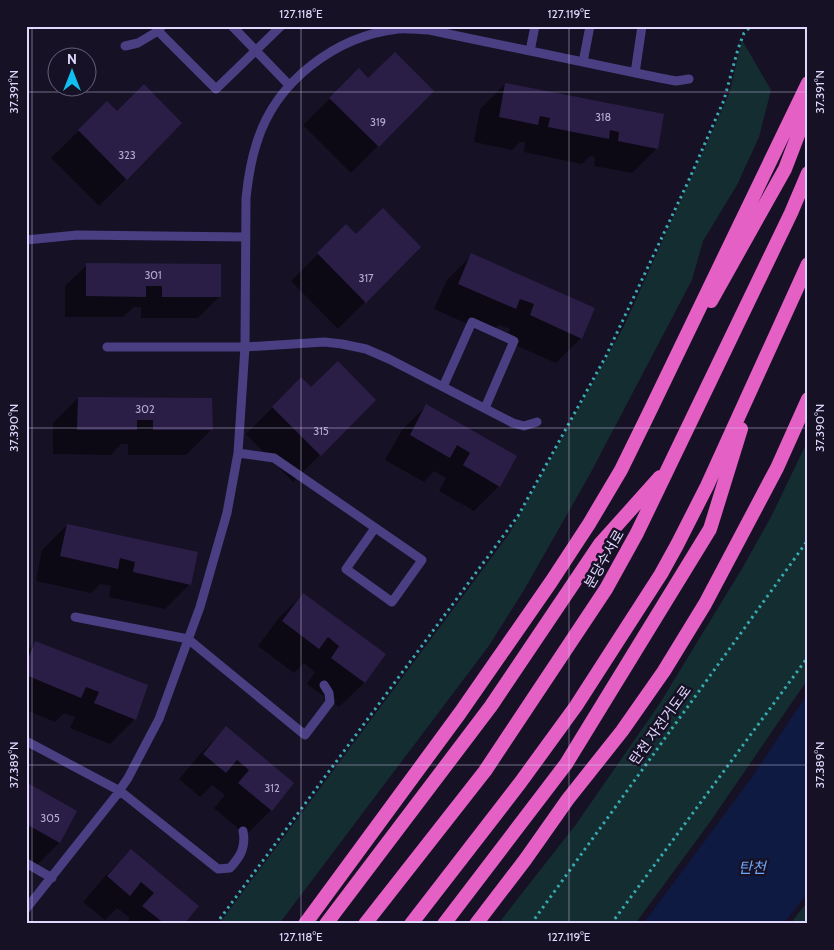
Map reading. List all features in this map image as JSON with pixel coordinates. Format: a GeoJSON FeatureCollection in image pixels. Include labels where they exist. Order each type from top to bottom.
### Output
{"type":"FeatureCollection","features":[{"type":"Feature","properties":{"kind":"highway"},"geometry":{"type":"LineString","coordinates":[[305,924],[460,713],[552,582],[621,470],[806,86],[808,70]]}},
{"type":"Feature","properties":{"kind":"highway"},"geometry":{"type":"LineString","coordinates":[[690,327],[714,297],[785,169],[808,109]]}},
{"type":"Feature","properties":{"kind":"highway","name":"분당수서로"},"geometry":{"type":"LineString","coordinates":[[365,924],[485,770],[566,651],[606,588],[637,533],[670,466],[791,213],[808,173]]}},
{"type":"Feature","properties":{"kind":"highway"},"geometry":{"type":"LineString","coordinates":[[411,924],[520,783],[570,713],[661,574],[707,486],[808,264]]}},
{"type":"Feature","properties":{"kind":"highway"},"geometry":{"type":"LineString","coordinates":[[444,924],[566,764],[710,529],[760,369]]}},
{"type":"Feature","properties":{"kind":"highway"},"geometry":{"type":"LineString","coordinates":[[476,924],[525,860],[568,799],[622,731],[664,671],[705,604],[777,468],[808,399]]}},
{"type":"Feature","properties":{"kind":"highway"},"geometry":{"type":"LineString","coordinates":[[326,924],[490,706],[600,544],[670,466]]}},
{"type":"Feature","properties":{"kind":"lane"},"geometry":{"type":"LineString","coordinates":[[232,26],[289,85]]}},
{"type":"Feature","properties":{"kind":"lane"},"geometry":{"type":"LineString","coordinates":[[125,46],[138,43],[160,28],[216,89],[281,26]]}},
{"type":"Feature","properties":{"kind":"lane"},"geometry":{"type":"LineString","coordinates":[[530,51],[535,26]]}},
{"type":"Feature","properties":{"kind":"lane"},"geometry":{"type":"LineString","coordinates":[[583,62],[590,26]]}},
{"type":"Feature","properties":{"kind":"lane"},"geometry":{"type":"LineString","coordinates":[[635,73],[642,26]]}},
{"type":"Feature","properties":{"kind":"lane"},"geometry":{"type":"LineString","coordinates":[[26,909],[120,791],[159,719],[200,607],[227,513],[238,453],[245,347],[248,181],[257,141],[265,122],[276,102],[289,85],[327,54],[348,43],[374,34],[399,29],[429,30],[676,81],[689,79]]}},
{"type":"Feature","properties":{"kind":"lane"},"geometry":{"type":"LineString","coordinates":[[26,240],[77,235],[246,237]]}},
{"type":"Feature","properties":{"kind":"lane"},"geometry":{"type":"LineString","coordinates":[[443,387],[472,322],[514,341],[485,408]]}},
{"type":"Feature","properties":{"kind":"lane"},"geometry":{"type":"LineString","coordinates":[[106,347],[245,347],[324,342],[342,344],[366,349],[389,359],[513,423],[524,426],[537,422]]}},
{"type":"Feature","properties":{"kind":"lane"},"geometry":{"type":"LineString","coordinates":[[238,453],[274,458],[422,560],[392,602],[346,569],[375,528]]}},
{"type":"Feature","properties":{"kind":"lane"},"geometry":{"type":"LineString","coordinates":[[75,617],[188,639],[305,735],[330,702],[329,694],[324,685]]}},
{"type":"Feature","properties":{"kind":"lane"},"geometry":{"type":"LineString","coordinates":[[26,740],[120,791],[218,869],[230,868],[237,861],[243,850],[245,840],[243,831]]}},
{"type":"Feature","properties":{"kind":"lane"},"geometry":{"type":"LineString","coordinates":[[26,862],[52,878]]}},
{"type":"Feature","properties":{"kind":"path"},"geometry":{"type":"LineString","coordinates":[[216,924],[518,516],[610,348],[724,100],[738,49],[744,33],[751,26]]}},
{"type":"Feature","properties":{"kind":"path","name":"탄천 자전거도로"},"geometry":{"type":"LineString","coordinates":[[531,924],[808,540]]}},
{"type":"Feature","properties":{"kind":"path"},"geometry":{"type":"LineString","coordinates":[[611,924],[808,656]]}},
{"type":"Feature","properties":{"kind":"green space"},"geometry":{"type":"Polygon","coordinates":[[[742,40],[771,90],[759,137],[737,185],[703,241],[692,280],[590,474],[524,590],[488,647],[279,924],[219,924],[509,534],[624,326],[729,94],[742,40]]]}},
{"type":"Feature","properties":{"kind":"green space"},"geometry":{"type":"Polygon","coordinates":[[[808,440],[808,679],[710,822],[635,924],[498,924],[577,823],[660,703],[743,567],[772,515],[808,440]]]}},
{"type":"Feature","properties":{"kind":"green space"},"geometry":{"type":"Polygon","coordinates":[[[808,901],[808,924],[790,924],[808,901]]]}},
{"type":"Feature","properties":{"kind":"water","name":"탄천"},"geometry":{"type":"Polygon","coordinates":[[[808,693],[808,893],[783,924],[643,924],[750,780],[808,693]]]}},
{"type":"Feature","properties":{"kind":"building"},"geometry":{"type":"Polygon","coordinates":[[[395,52],[434,91],[379,147],[329,98],[359,68],[368,78],[395,52]]]}},
{"type":"Feature","properties":{"kind":"building"},"geometry":{"type":"Polygon","coordinates":[[[505,83],[664,114],[658,149],[618,141],[619,132],[610,130],[609,139],[548,127],[550,118],[540,116],[538,125],[499,117],[505,83]]]}},
{"type":"Feature","properties":{"kind":"building"},"geometry":{"type":"Polygon","coordinates":[[[144,84],[182,123],[127,180],[78,130],[107,101],[117,111],[144,84]]]}},
{"type":"Feature","properties":{"kind":"building"},"geometry":{"type":"Polygon","coordinates":[[[383,208],[421,247],[366,303],[317,253],[346,224],[356,234],[383,208]]]}},
{"type":"Feature","properties":{"kind":"building"},"geometry":{"type":"Polygon","coordinates":[[[471,253],[595,308],[582,339],[530,315],[534,304],[520,299],[516,309],[458,284],[471,253]]]}},
{"type":"Feature","properties":{"kind":"building"},"geometry":{"type":"Polygon","coordinates":[[[86,263],[221,264],[221,297],[162,297],[162,286],[146,286],[146,297],[86,296],[86,263]]]}},
{"type":"Feature","properties":{"kind":"building"},"geometry":{"type":"Polygon","coordinates":[[[338,361],[376,400],[321,456],[272,407],[301,377],[311,387],[338,361]]]}},
{"type":"Feature","properties":{"kind":"building"},"geometry":{"type":"Polygon","coordinates":[[[78,397],[212,398],[213,430],[153,430],[153,420],[137,420],[137,430],[77,430],[78,397]]]}},
{"type":"Feature","properties":{"kind":"building"},"geometry":{"type":"Polygon","coordinates":[[[426,404],[517,456],[500,487],[463,465],[470,453],[457,445],[450,458],[410,435],[426,404]]]}},
{"type":"Feature","properties":{"kind":"building"},"geometry":{"type":"Polygon","coordinates":[[[67,524],[198,552],[191,585],[133,572],[135,562],[120,558],[118,569],[60,556],[67,524]]]}},
{"type":"Feature","properties":{"kind":"building"},"geometry":{"type":"Polygon","coordinates":[[[303,593],[386,654],[365,683],[331,658],[339,646],[328,637],[319,649],[282,621],[303,593]]]}},
{"type":"Feature","properties":{"kind":"building"},"geometry":{"type":"Polygon","coordinates":[[[35,641],[148,685],[136,720],[94,703],[99,692],[86,687],[81,698],[26,675],[26,665],[35,641]]]}},
{"type":"Feature","properties":{"kind":"building"},"geometry":{"type":"Polygon","coordinates":[[[226,726],[294,783],[272,811],[238,783],[249,770],[237,760],[226,773],[203,754],[226,726]]]}},
{"type":"Feature","properties":{"kind":"building"},"geometry":{"type":"Polygon","coordinates":[[[26,782],[77,811],[60,843],[26,824],[26,782]]]}},
{"type":"Feature","properties":{"kind":"building"},"geometry":{"type":"Polygon","coordinates":[[[131,849],[199,906],[184,924],[165,924],[142,906],[154,893],[141,882],[130,896],[107,876],[131,849]]]}}]}
